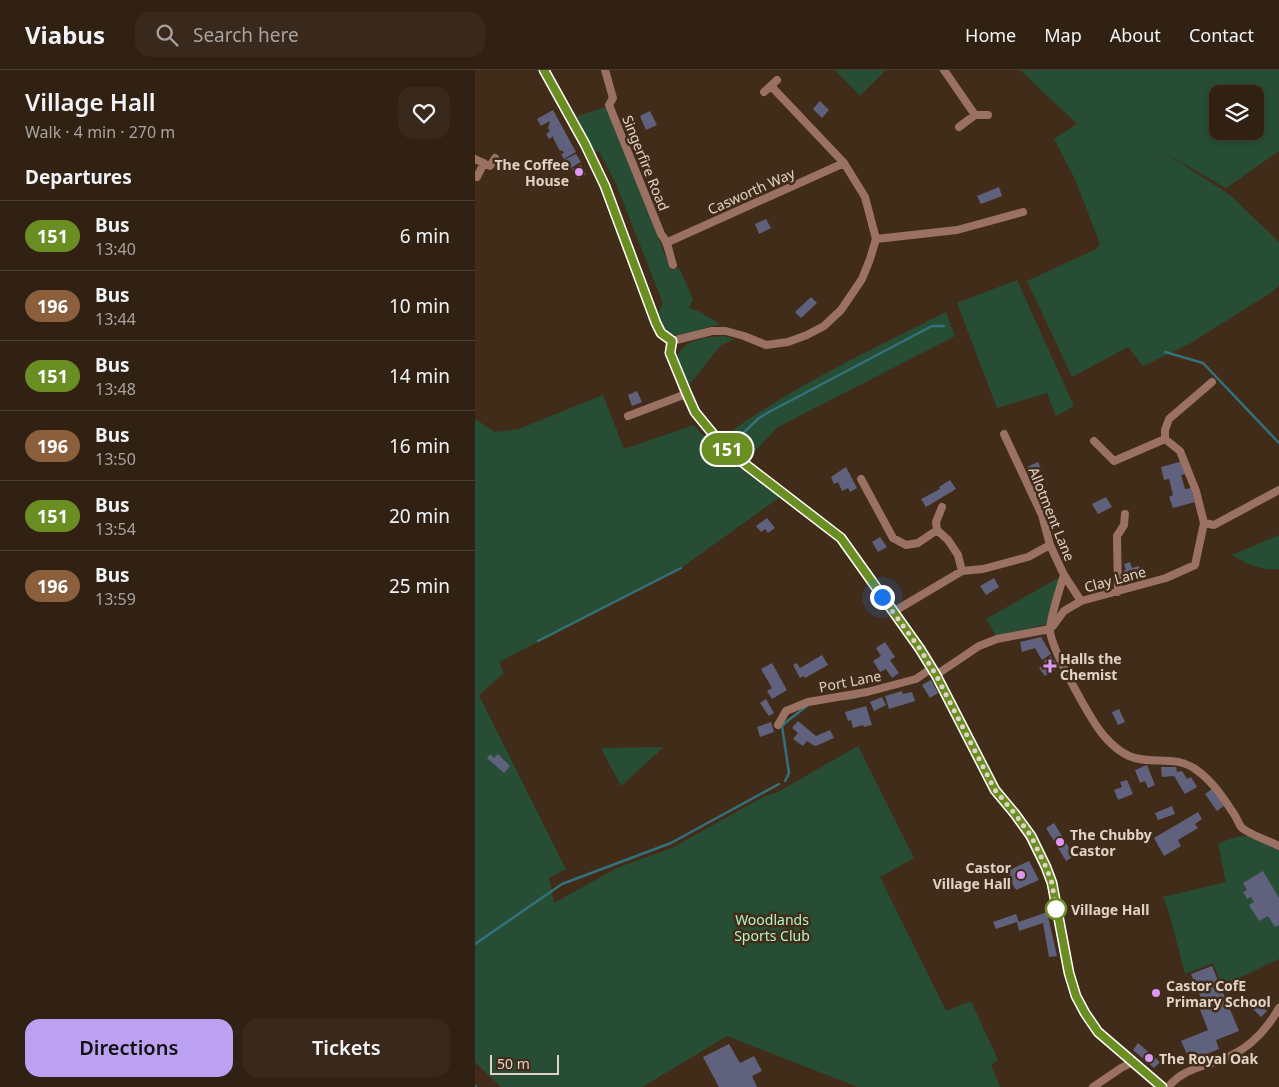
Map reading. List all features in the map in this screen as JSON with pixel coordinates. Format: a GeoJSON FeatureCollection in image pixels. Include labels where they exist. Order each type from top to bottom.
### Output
{"type":"FeatureCollection","features":[{"type":"Feature","properties":{"kind":"street"},"geometry":{"type":"LineString","coordinates":[[544,70],[585,144],[605,186],[656,323],[661,333],[672,341]]}},
{"type":"Feature","properties":{"kind":"street","name":"Singerfire Road"},"geometry":{"type":"LineString","coordinates":[[605,70],[613,98],[609,105],[661,234],[668,242],[673,265]]}},
{"type":"Feature","properties":{"kind":"street"},"geometry":{"type":"LineString","coordinates":[[943,70],[975,116]]}},
{"type":"Feature","properties":{"kind":"street"},"geometry":{"type":"LineString","coordinates":[[672,341],[712,331],[726,331],[766,345],[788,342],[824,326],[841,310],[853,294],[865,272],[876,239],[865,197],[844,163],[774,83],[764,92]]}},
{"type":"Feature","properties":{"kind":"street"},"geometry":{"type":"LineString","coordinates":[[959,127],[975,116],[988,115]]}},
{"type":"Feature","properties":{"kind":"street"},"geometry":{"type":"LineString","coordinates":[[475,159],[490,166],[495,158]]}},
{"type":"Feature","properties":{"kind":"street"},"geometry":{"type":"LineString","coordinates":[[477,177],[484,163]]}},
{"type":"Feature","properties":{"kind":"street","name":"Casworth Way"},"geometry":{"type":"LineString","coordinates":[[668,242],[844,163]]}},
{"type":"Feature","properties":{"kind":"street"},"geometry":{"type":"LineString","coordinates":[[876,239],[957,230],[1023,212]]}},
{"type":"Feature","properties":{"kind":"street"},"geometry":{"type":"LineString","coordinates":[[672,341],[670,353],[695,412],[713,434],[741,461],[841,538],[934,672],[995,790],[1031,836],[1046,867],[1052,883],[1069,973],[1076,996],[1085,1013],[1098,1032],[1162,1087]]}},
{"type":"Feature","properties":{"kind":"street"},"geometry":{"type":"LineString","coordinates":[[1165,439],[1165,430],[1169,419],[1212,382]]}},
{"type":"Feature","properties":{"kind":"street"},"geometry":{"type":"LineString","coordinates":[[628,416],[687,394]]}},
{"type":"Feature","properties":{"kind":"street","name":"Allotment Lane"},"geometry":{"type":"LineString","coordinates":[[1004,434],[1042,515],[1050,545],[1064,575],[1081,600]]}},
{"type":"Feature","properties":{"kind":"street"},"geometry":{"type":"LineString","coordinates":[[1094,441],[1115,461],[1165,439]]}},
{"type":"Feature","properties":{"kind":"street"},"geometry":{"type":"LineString","coordinates":[[1165,439],[1181,451],[1196,491],[1203,523],[1213,525],[1279,490]]}},
{"type":"Feature","properties":{"kind":"street"},"geometry":{"type":"LineString","coordinates":[[861,478],[893,538],[906,545],[917,543],[937,530]]}},
{"type":"Feature","properties":{"kind":"street"},"geometry":{"type":"LineString","coordinates":[[942,507],[936,522],[937,530],[948,540],[958,555],[962,571]]}},
{"type":"Feature","properties":{"kind":"street"},"geometry":{"type":"LineString","coordinates":[[1119,592],[1117,536],[1125,524],[1125,514]]}},
{"type":"Feature","properties":{"kind":"street","name":"Clay Lane"},"geometry":{"type":"LineString","coordinates":[[1050,629],[1064,611],[1081,600],[1119,592],[1166,578],[1195,565],[1203,523]]}},
{"type":"Feature","properties":{"kind":"street"},"geometry":{"type":"LineString","coordinates":[[893,612],[962,571],[983,569],[1027,557],[1050,545]]}},
{"type":"Feature","properties":{"kind":"street"},"geometry":{"type":"LineString","coordinates":[[1064,575],[1050,629],[1052,643],[1104,736],[1119,750],[1130,756],[1143,759],[1183,762],[1198,771],[1214,786],[1238,819],[1242,828],[1279,846]]}},
{"type":"Feature","properties":{"kind":"street","name":"Port Lane"},"geometry":{"type":"LineString","coordinates":[[779,725],[786,711],[808,702],[867,692],[916,680],[934,672],[979,646],[997,639],[1050,629]]}},
{"type":"Feature","properties":{"kind":"street"},"geometry":{"type":"LineString","coordinates":[[1168,1087],[1176,1077],[1196,1067],[1228,1057],[1248,1046],[1268,1026],[1279,1008]]}},
{"type":"Feature","properties":{"kind":"street"},"geometry":{"type":"LineString","coordinates":[[1093,1087],[1133,1062]]}},
{"type":"Feature","properties":{"kind":"green space"},"geometry":{"type":"Polygon","coordinates":[[[835,70],[886,70],[860,96],[835,70]]]}},
{"type":"Feature","properties":{"kind":"green space"},"geometry":{"type":"Polygon","coordinates":[[[1020,70],[1279,70],[1279,151],[1226,188],[1165,153],[1230,195],[1279,242],[1279,285],[1272,292],[1189,344],[1143,366],[1128,347],[1072,377],[1027,281],[1096,249],[1100,244],[1075,179],[1054,139],[1077,124],[1020,70]]]}},
{"type":"Feature","properties":{"kind":"green space"},"geometry":{"type":"Polygon","coordinates":[[[606,107],[671,270],[679,268],[693,299],[689,308],[720,324],[679,335],[666,331],[663,327],[658,313],[663,303],[616,184],[599,151],[594,153],[577,116],[606,107]]]}},
{"type":"Feature","properties":{"kind":"green space"},"geometry":{"type":"Polygon","coordinates":[[[1017,280],[1074,406],[1056,416],[1047,393],[997,408],[957,303],[1017,280]]]}},
{"type":"Feature","properties":{"kind":"green space"},"geometry":{"type":"Polygon","coordinates":[[[946,312],[955,336],[778,427],[750,456],[726,435],[778,400],[946,312]]]}},
{"type":"Feature","properties":{"kind":"green space"},"geometry":{"type":"Polygon","coordinates":[[[723,336],[735,339],[721,345],[689,385],[677,358],[679,352],[689,343],[710,337],[723,336]]]}},
{"type":"Feature","properties":{"kind":"green space","name":"Woodlands Sports Club"},"geometry":{"type":"Polygon","coordinates":[[[603,395],[624,449],[694,425],[716,450],[780,497],[681,568],[499,662],[504,673],[479,695],[566,869],[549,878],[554,903],[619,867],[672,848],[763,797],[778,792],[858,746],[914,858],[880,877],[946,1011],[971,1001],[998,1060],[991,1065],[1000,1087],[858,1087],[727,1036],[642,1087],[501,1087],[475,1062],[475,419],[495,432],[519,429],[603,395]]]}},
{"type":"Feature","properties":{"kind":"green space"},"geometry":{"type":"Polygon","coordinates":[[[1279,535],[1279,569],[1266,569],[1254,566],[1232,555],[1279,535]]]}},
{"type":"Feature","properties":{"kind":"green space"},"geometry":{"type":"Polygon","coordinates":[[[1060,577],[1047,624],[996,636],[986,619],[1060,577]]]}},
{"type":"Feature","properties":{"kind":"green space"},"geometry":{"type":"Polygon","coordinates":[[[664,747],[621,786],[601,748],[664,747]]]}},
{"type":"Feature","properties":{"kind":"green space"},"geometry":{"type":"Polygon","coordinates":[[[1249,836],[1279,850],[1279,959],[1222,986],[1213,963],[1185,974],[1168,909],[1163,897],[1226,882],[1218,843],[1237,837],[1249,836]]]}},
{"type":"Feature","properties":{"kind":"building"},"geometry":{"type":"Polygon","coordinates":[[[820,101],[829,110],[822,118],[813,109],[820,101]]]}},
{"type":"Feature","properties":{"kind":"building"},"geometry":{"type":"Polygon","coordinates":[[[553,110],[576,152],[564,159],[561,154],[564,153],[562,150],[560,151],[553,138],[554,136],[549,139],[546,134],[550,131],[548,128],[550,121],[541,126],[537,119],[553,110]]]}},
{"type":"Feature","properties":{"kind":"building"},"geometry":{"type":"Polygon","coordinates":[[[650,111],[657,125],[646,130],[640,116],[650,111]]]}},
{"type":"Feature","properties":{"kind":"building"},"geometry":{"type":"Polygon","coordinates":[[[576,154],[581,162],[569,169],[564,160],[576,154]]]}},
{"type":"Feature","properties":{"kind":"building","name":"The Coffee House"},"geometry":{"type":"Polygon","coordinates":[[[581,165],[586,174],[578,179],[572,169],[581,165]]]}},
{"type":"Feature","properties":{"kind":"building"},"geometry":{"type":"Polygon","coordinates":[[[999,187],[1002,196],[981,204],[977,196],[999,187]]]}},
{"type":"Feature","properties":{"kind":"building"},"geometry":{"type":"Polygon","coordinates":[[[766,219],[771,228],[759,234],[755,224],[766,219]]]}},
{"type":"Feature","properties":{"kind":"building"},"geometry":{"type":"Polygon","coordinates":[[[811,297],[817,303],[801,318],[795,312],[811,297]]]}},
{"type":"Feature","properties":{"kind":"building"},"geometry":{"type":"Polygon","coordinates":[[[637,391],[642,402],[632,406],[628,395],[637,391]]]}},
{"type":"Feature","properties":{"kind":"building"},"geometry":{"type":"Polygon","coordinates":[[[1183,461],[1186,474],[1181,475],[1185,489],[1191,488],[1195,502],[1173,508],[1169,497],[1173,495],[1169,479],[1164,480],[1161,467],[1183,461]]]}},
{"type":"Feature","properties":{"kind":"building"},"geometry":{"type":"Polygon","coordinates":[[[1038,462],[1042,471],[1041,475],[1035,479],[1027,467],[1038,462]]]}},
{"type":"Feature","properties":{"kind":"building"},"geometry":{"type":"Polygon","coordinates":[[[846,467],[857,488],[850,492],[848,488],[842,491],[838,482],[834,484],[831,477],[846,467]]]}},
{"type":"Feature","properties":{"kind":"building"},"geometry":{"type":"Polygon","coordinates":[[[950,480],[956,489],[926,507],[921,499],[940,489],[939,487],[950,480]]]}},
{"type":"Feature","properties":{"kind":"building"},"geometry":{"type":"Polygon","coordinates":[[[1106,497],[1112,507],[1098,514],[1092,504],[1106,497]]]}},
{"type":"Feature","properties":{"kind":"building"},"geometry":{"type":"Polygon","coordinates":[[[767,518],[775,528],[768,533],[765,529],[761,532],[756,526],[767,518]]]}},
{"type":"Feature","properties":{"kind":"building"},"geometry":{"type":"Polygon","coordinates":[[[880,537],[887,547],[878,552],[872,542],[880,537]]]}},
{"type":"Feature","properties":{"kind":"building"},"geometry":{"type":"Polygon","coordinates":[[[1130,562],[1132,568],[1139,566],[1141,573],[1132,576],[1134,582],[1127,583],[1124,564],[1130,562]]]}},
{"type":"Feature","properties":{"kind":"building"},"geometry":{"type":"Polygon","coordinates":[[[994,578],[999,587],[986,595],[980,586],[994,578]]]}},
{"type":"Feature","properties":{"kind":"building"},"geometry":{"type":"Polygon","coordinates":[[[1041,637],[1051,654],[1042,660],[1035,648],[1022,652],[1020,642],[1041,637]]]}},
{"type":"Feature","properties":{"kind":"building"},"geometry":{"type":"Polygon","coordinates":[[[885,642],[895,657],[890,660],[899,673],[892,678],[886,669],[880,672],[873,661],[881,656],[876,648],[885,642]]]}},
{"type":"Feature","properties":{"kind":"building"},"geometry":{"type":"Polygon","coordinates":[[[822,655],[828,665],[805,678],[804,676],[800,678],[793,665],[797,663],[800,668],[822,655]]]}},
{"type":"Feature","properties":{"kind":"building","name":"Halls the Chemist"},"geometry":{"type":"Polygon","coordinates":[[[1051,656],[1059,667],[1045,676],[1039,668],[1046,664],[1044,661],[1051,656]]]}},
{"type":"Feature","properties":{"kind":"building"},"geometry":{"type":"Polygon","coordinates":[[[772,663],[787,690],[772,699],[767,691],[772,688],[761,669],[772,663]]]}},
{"type":"Feature","properties":{"kind":"building"},"geometry":{"type":"Polygon","coordinates":[[[931,680],[938,693],[930,698],[922,685],[931,680]]]}},
{"type":"Feature","properties":{"kind":"building"},"geometry":{"type":"Polygon","coordinates":[[[902,691],[903,694],[912,692],[915,701],[889,709],[885,696],[902,691]]]}},
{"type":"Feature","properties":{"kind":"building"},"geometry":{"type":"Polygon","coordinates":[[[882,697],[886,705],[874,711],[870,702],[882,697]]]}},
{"type":"Feature","properties":{"kind":"building"},"geometry":{"type":"Polygon","coordinates":[[[766,699],[774,713],[769,716],[760,703],[766,699]]]}},
{"type":"Feature","properties":{"kind":"building"},"geometry":{"type":"Polygon","coordinates":[[[866,706],[872,725],[853,728],[851,720],[848,721],[845,712],[866,706]]]}},
{"type":"Feature","properties":{"kind":"building"},"geometry":{"type":"Polygon","coordinates":[[[1119,709],[1125,722],[1118,725],[1112,712],[1119,709]]]}},
{"type":"Feature","properties":{"kind":"building"},"geometry":{"type":"Polygon","coordinates":[[[798,721],[816,736],[830,730],[834,738],[816,746],[807,741],[803,746],[793,739],[798,733],[792,728],[798,721]]]}},
{"type":"Feature","properties":{"kind":"building"},"geometry":{"type":"Polygon","coordinates":[[[771,722],[774,732],[760,737],[757,727],[771,722]]]}},
{"type":"Feature","properties":{"kind":"building"},"geometry":{"type":"Polygon","coordinates":[[[490,754],[494,758],[498,754],[510,766],[504,773],[487,758],[490,754]]]}},
{"type":"Feature","properties":{"kind":"building"},"geometry":{"type":"Polygon","coordinates":[[[1147,765],[1155,785],[1148,788],[1145,781],[1140,783],[1135,770],[1147,765]]]}},
{"type":"Feature","properties":{"kind":"building"},"geometry":{"type":"Polygon","coordinates":[[[1161,767],[1176,767],[1177,772],[1182,771],[1187,779],[1191,777],[1197,787],[1185,794],[1174,776],[1162,777],[1161,767]]]}},
{"type":"Feature","properties":{"kind":"building"},"geometry":{"type":"Polygon","coordinates":[[[1127,780],[1133,794],[1118,800],[1114,790],[1122,787],[1120,782],[1127,780]]]}},
{"type":"Feature","properties":{"kind":"building"},"geometry":{"type":"Polygon","coordinates":[[[1212,789],[1224,806],[1217,811],[1205,794],[1212,789]]]}},
{"type":"Feature","properties":{"kind":"building"},"geometry":{"type":"Polygon","coordinates":[[[1172,806],[1175,814],[1158,820],[1155,813],[1172,806]]]}},
{"type":"Feature","properties":{"kind":"building"},"geometry":{"type":"Polygon","coordinates":[[[1198,812],[1202,819],[1195,824],[1198,828],[1178,840],[1181,846],[1164,856],[1154,838],[1198,812]]]}},
{"type":"Feature","properties":{"kind":"building","name":"The Chubby Castor"},"geometry":{"type":"Polygon","coordinates":[[[1054,823],[1074,856],[1066,861],[1046,828],[1054,823]]]}},
{"type":"Feature","properties":{"kind":"building","name":"Castor Village Hall"},"geometry":{"type":"Polygon","coordinates":[[[1029,861],[1039,880],[1016,890],[1005,872],[1029,861]]]}},
{"type":"Feature","properties":{"kind":"building"},"geometry":{"type":"Polygon","coordinates":[[[1263,871],[1279,898],[1279,925],[1275,927],[1268,916],[1259,921],[1249,905],[1254,902],[1251,897],[1247,899],[1243,892],[1247,890],[1243,883],[1263,871]]]}},
{"type":"Feature","properties":{"kind":"building"},"geometry":{"type":"Polygon","coordinates":[[[1047,912],[1057,956],[1049,957],[1043,923],[1019,931],[1017,922],[996,929],[993,922],[1016,914],[1019,922],[1047,912]]]}},
{"type":"Feature","properties":{"kind":"building"},"geometry":{"type":"Polygon","coordinates":[[[1212,966],[1239,1031],[1216,1040],[1219,1049],[1190,1061],[1181,1041],[1208,1030],[1199,1007],[1204,1005],[1191,974],[1212,966]]]}},
{"type":"Feature","properties":{"kind":"building"},"geometry":{"type":"Polygon","coordinates":[[[1257,1001],[1267,1011],[1261,1017],[1251,1007],[1257,1001]]]}},
{"type":"Feature","properties":{"kind":"building","name":"The Royal Oak"},"geometry":{"type":"Polygon","coordinates":[[[1138,1043],[1160,1062],[1154,1068],[1133,1050],[1138,1043]]]}},
{"type":"Feature","properties":{"kind":"building"},"geometry":{"type":"Polygon","coordinates":[[[729,1044],[740,1063],[754,1056],[762,1071],[752,1076],[757,1087],[719,1087],[703,1057],[729,1044]]]}},
{"type":"Feature","properties":{"kind":"waterway"},"geometry":{"type":"LineString","coordinates":[[741,435],[759,418],[769,412],[932,326],[944,326]]}},
{"type":"Feature","properties":{"kind":"waterway"},"geometry":{"type":"LineString","coordinates":[[1165,352],[1203,363],[1279,443]]}},
{"type":"Feature","properties":{"kind":"waterway"},"geometry":{"type":"LineString","coordinates":[[538,641],[681,568]]}},
{"type":"Feature","properties":{"kind":"waterway"},"geometry":{"type":"LineString","coordinates":[[845,699],[857,697]]}},
{"type":"Feature","properties":{"kind":"waterway"},"geometry":{"type":"LineString","coordinates":[[785,781],[789,773],[782,726],[807,706]]}},
{"type":"Feature","properties":{"kind":"waterway"},"geometry":{"type":"LineString","coordinates":[[475,944],[562,884],[671,843],[779,784]]}},
{"type":"Feature","properties":{"kind":"bus line","name":"151"},"geometry":{"type":"LineString","coordinates":[[544,70],[585,144],[605,186],[656,323],[661,333],[672,341],[670,353],[674,366],[695,412],[713,434],[741,461],[841,538],[920,649],[953,706],[995,790],[1031,836],[1046,867],[1052,883],[1069,973],[1076,996],[1085,1013],[1098,1032],[1162,1087]]}},
{"type":"Feature","properties":{"kind":"place","name":"The Coffee House"},"geometry":{"type":"Point","coordinates":[579,172]}},
{"type":"Feature","properties":{"kind":"place","name":"Halls the Chemist"},"geometry":{"type":"Point","coordinates":[1050,666]}},
{"type":"Feature","properties":{"kind":"place","name":"The Chubby Castor"},"geometry":{"type":"Point","coordinates":[1060,842]}},
{"type":"Feature","properties":{"kind":"place","name":"Castor Village Hall"},"geometry":{"type":"Point","coordinates":[1021,875]}},
{"type":"Feature","properties":{"kind":"place","name":"Village Hall"},"geometry":{"type":"Point","coordinates":[1056,909]}},
{"type":"Feature","properties":{"kind":"place","name":"Castor CofE Primary School"},"geometry":{"type":"Point","coordinates":[1156,993]}},
{"type":"Feature","properties":{"kind":"place","name":"The Royal Oak"},"geometry":{"type":"Point","coordinates":[1149,1058]}},
{"type":"Feature","properties":{"kind":"route"},"geometry":{"type":"LineString","coordinates":[[882,597],[920,649],[936,675],[995,790],[1031,836],[1052,883],[1057,915],[1056,909]]}}]}
